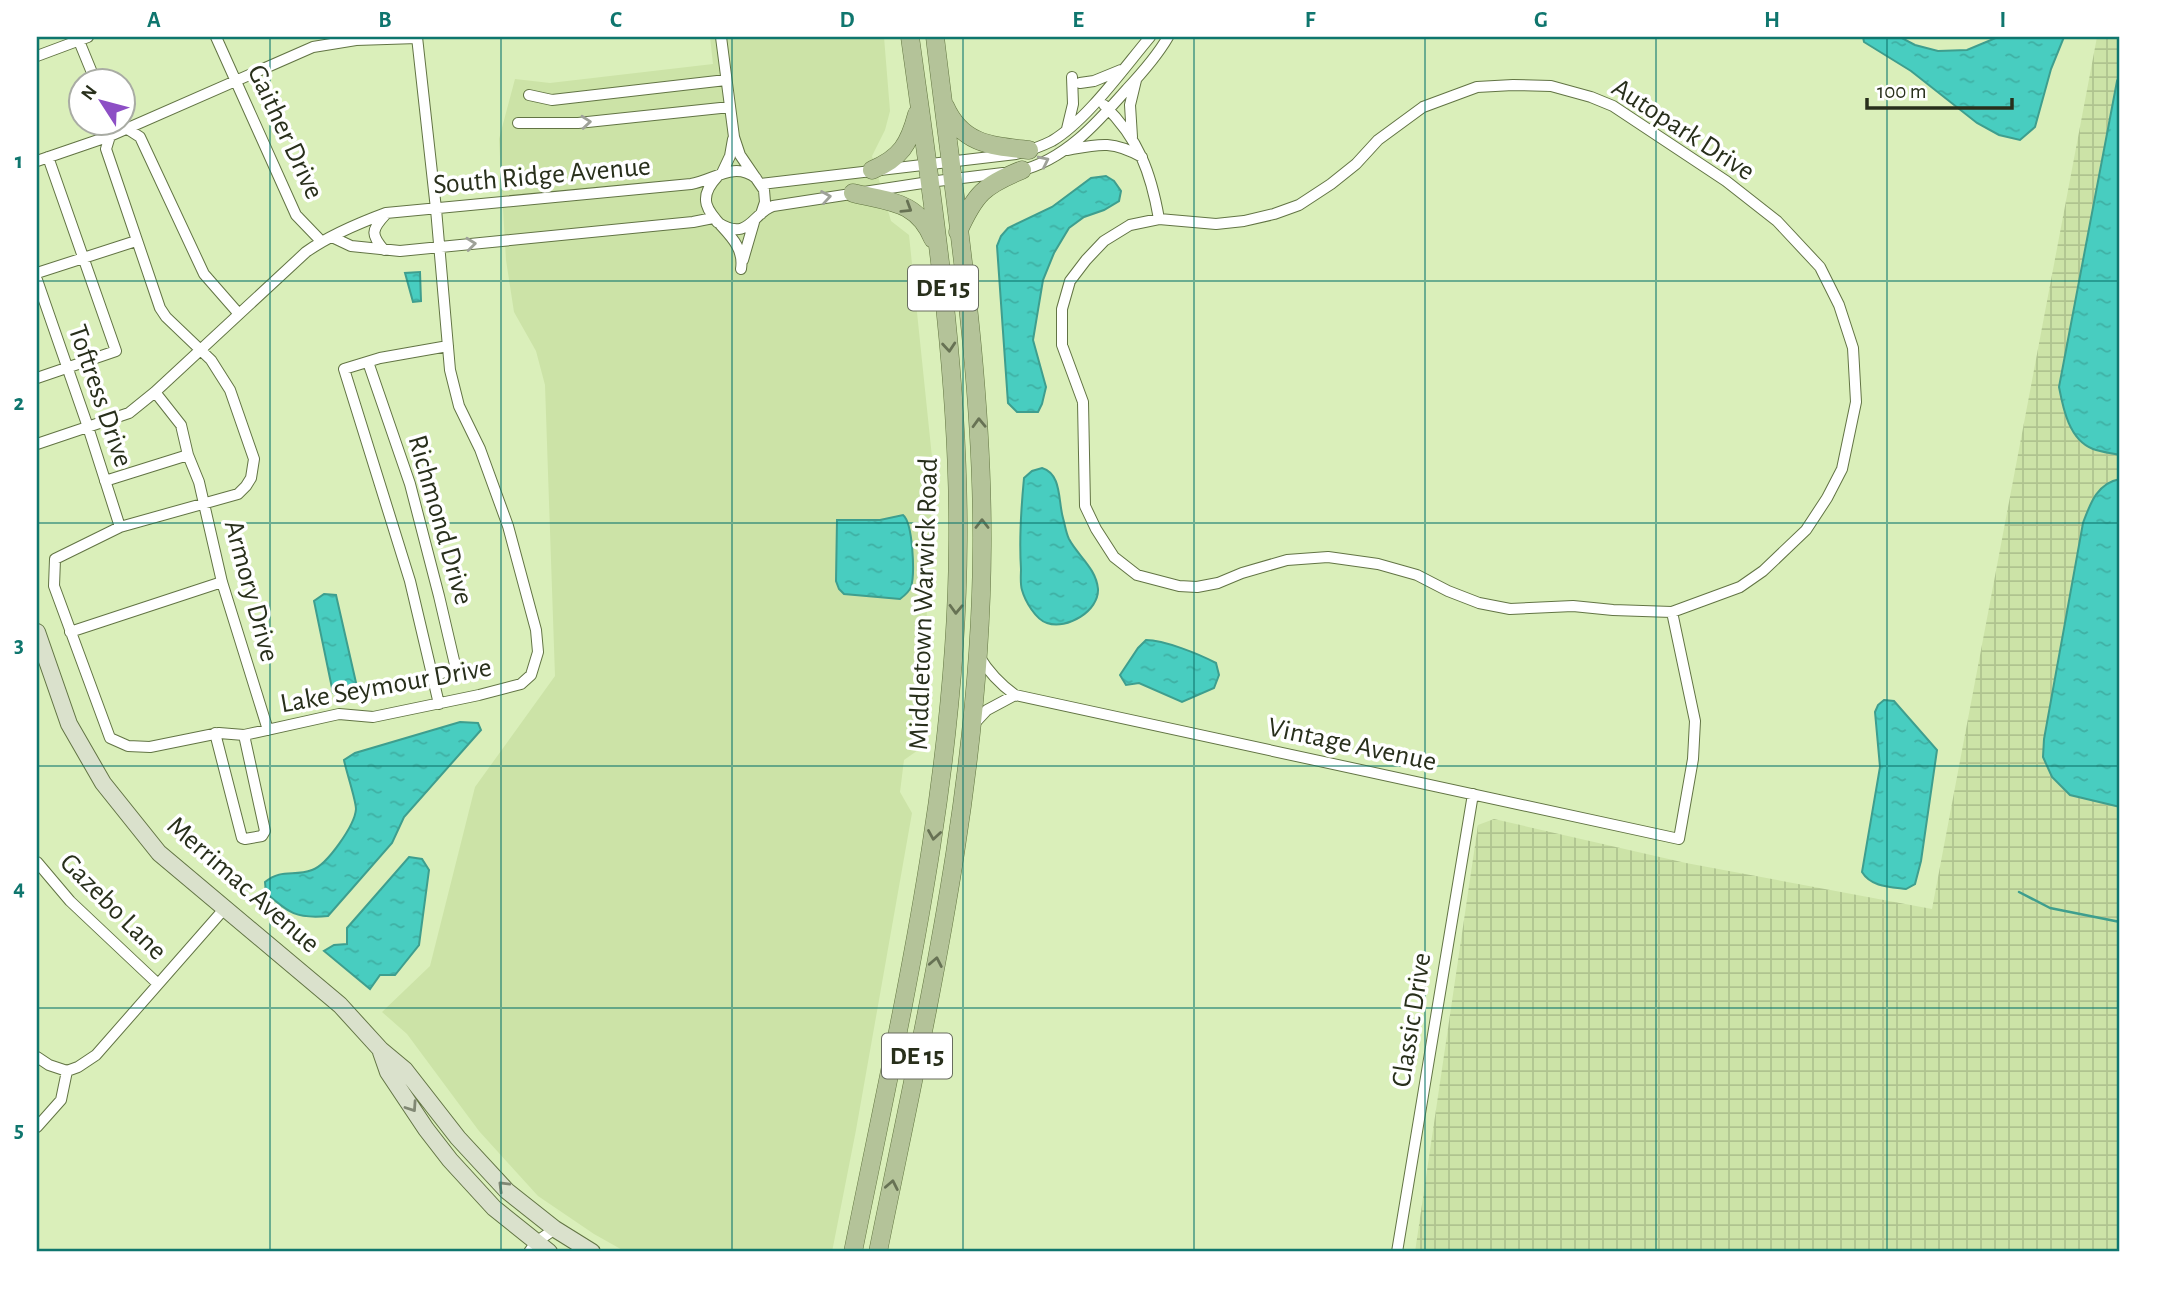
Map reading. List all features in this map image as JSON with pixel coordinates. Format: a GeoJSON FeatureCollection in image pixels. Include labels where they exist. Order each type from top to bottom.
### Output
{"type":"FeatureCollection","features":[{"type":"Feature","properties":{"kind":"main road","name":"Middletown Warwick Road"},"geometry":{"type":"LineString","coordinates":[[853,1252],[927,879],[948,722],[954,648],[958,541],[956,448],[947,320],[909,37]]}},
{"type":"Feature","properties":{"kind":"main road","name":"Middletown Warwick Road"},"geometry":{"type":"LineString","coordinates":[[878,1252],[961,822],[978,654],[982,547],[978,400],[935,37]]}},
{"type":"Feature","properties":{"kind":"main road"},"geometry":{"type":"LineString","coordinates":[[943,99],[953,121],[978,142],[994,147],[1029,150]]}},
{"type":"Feature","properties":{"kind":"main road"},"geometry":{"type":"LineString","coordinates":[[872,170],[891,161],[904,148],[911,136],[919,108]]}},
{"type":"Feature","properties":{"kind":"main road"},"geometry":{"type":"LineString","coordinates":[[958,232],[969,207],[981,193],[997,181],[1022,170]]}},
{"type":"Feature","properties":{"kind":"main road"},"geometry":{"type":"LineString","coordinates":[[853,193],[891,200],[912,210],[925,224],[939,253]]}},
{"type":"Feature","properties":{"kind":"street","name":"Gaither Drive"},"geometry":{"type":"LineString","coordinates":[[216,37],[296,215],[321,241]]}},
{"type":"Feature","properties":{"kind":"street"},"geometry":{"type":"LineString","coordinates":[[136,122],[313,47],[339,39],[417,37]]}},
{"type":"Feature","properties":{"kind":"street","name":"Lake Seymour Drive"},"geometry":{"type":"LineString","coordinates":[[200,350],[221,373],[230,390],[254,459],[251,478],[246,486],[238,494],[120,527],[55,559],[54,586],[110,738],[128,746],[150,747],[215,733],[244,735],[339,714],[373,717],[521,684],[531,676],[538,652],[536,630],[508,526],[480,449],[459,406],[450,370],[417,37]]}},
{"type":"Feature","properties":{"kind":"street"},"geometry":{"type":"LineString","coordinates":[[721,37],[734,136],[740,155],[758,181],[765,198],[741,269],[742,254],[739,248],[729,233],[715,220],[707,206],[707,193],[730,156],[734,136]]}},
{"type":"Feature","properties":{"kind":"street"},"geometry":{"type":"LineString","coordinates":[[928,173],[951,170],[1029,150],[1053,140],[1066,131],[1097,99],[1150,37]]}},
{"type":"Feature","properties":{"kind":"street"},"geometry":{"type":"LineString","coordinates":[[951,170],[1022,170],[1040,164],[1064,150],[1109,110],[1149,65],[1168,37]]}},
{"type":"Feature","properties":{"kind":"street"},"geometry":{"type":"LineString","coordinates":[[37,55],[83,39],[91,66]]}},
{"type":"Feature","properties":{"kind":"street"},"geometry":{"type":"LineString","coordinates":[[1066,131],[1076,80],[1094,81],[1123,69]]}},
{"type":"Feature","properties":{"kind":"street"},"geometry":{"type":"LineString","coordinates":[[1132,140],[1130,106],[1136,79]]}},
{"type":"Feature","properties":{"kind":"street"},"geometry":{"type":"LineString","coordinates":[[528,95],[552,100],[726,80]]}},
{"type":"Feature","properties":{"kind":"street","name":"Autopark Drive"},"geometry":{"type":"LineString","coordinates":[[1551,86],[1613,106],[1726,181],[1776,220],[1820,267],[1839,305],[1853,348],[1856,402],[1842,469],[1806,530],[1763,571],[1740,587],[1672,612],[1573,606],[1510,609],[1479,603],[1417,575],[1378,564],[1328,557],[1287,560],[1218,583],[1197,587],[1179,586],[1137,575],[1114,557],[1085,506],[1083,402],[1062,345],[1062,309],[1070,281],[1104,241],[1130,225],[1159,219],[1216,224],[1244,222],[1299,205],[1331,184],[1356,164],[1387,132],[1423,107],[1477,87],[1551,86]]}},
{"type":"Feature","properties":{"kind":"street"},"geometry":{"type":"LineString","coordinates":[[1097,99],[1109,110],[1142,157],[1152,183],[1159,219]]}},
{"type":"Feature","properties":{"kind":"street"},"geometry":{"type":"LineString","coordinates":[[518,122],[578,123],[730,107]]}},
{"type":"Feature","properties":{"kind":"street"},"geometry":{"type":"LineString","coordinates":[[136,135],[140,136],[204,274],[239,314]]}},
{"type":"Feature","properties":{"kind":"street"},"geometry":{"type":"LineString","coordinates":[[37,161],[102,136]]}},
{"type":"Feature","properties":{"kind":"street"},"geometry":{"type":"LineString","coordinates":[[114,136],[106,149],[160,308],[200,350]]}},
{"type":"Feature","properties":{"kind":"street"},"geometry":{"type":"LineString","coordinates":[[1064,150],[1104,144],[1123,146],[1142,157]]}},
{"type":"Feature","properties":{"kind":"street"},"geometry":{"type":"LineString","coordinates":[[37,378],[116,351],[48,157]]}},
{"type":"Feature","properties":{"kind":"street","name":"South Ridge Avenue"},"geometry":{"type":"LineString","coordinates":[[37,444],[129,413],[306,251],[321,241],[386,213],[691,184],[739,170],[748,172],[758,181],[872,170],[928,173]]}},
{"type":"Feature","properties":{"kind":"street","name":"South Ridge Avenue"},"geometry":{"type":"LineString","coordinates":[[332,237],[351,246],[400,251],[715,220],[726,227],[745,227],[773,206],[853,193],[928,173],[951,170]]}},
{"type":"Feature","properties":{"kind":"street"},"geometry":{"type":"LineString","coordinates":[[384,250],[373,233],[375,225],[386,213]]}},
{"type":"Feature","properties":{"kind":"street"},"geometry":{"type":"LineString","coordinates":[[37,273],[136,241]]}},
{"type":"Feature","properties":{"kind":"street","name":"Toftress Drive"},"geometry":{"type":"LineString","coordinates":[[37,280],[120,527]]}},
{"type":"Feature","properties":{"kind":"street"},"geometry":{"type":"LineString","coordinates":[[368,362],[421,349],[448,346]]}},
{"type":"Feature","properties":{"kind":"street","name":"Richmond Drive"},"geometry":{"type":"LineString","coordinates":[[432,676],[456,669],[410,484],[368,362],[344,369],[410,581],[432,676],[439,704]]}},
{"type":"Feature","properties":{"kind":"street","name":"Armory Drive"},"geometry":{"type":"LineString","coordinates":[[155,392],[181,425],[204,503],[222,582],[268,730]]}},
{"type":"Feature","properties":{"kind":"street"},"geometry":{"type":"LineString","coordinates":[[105,481],[188,455]]}},
{"type":"Feature","properties":{"kind":"street"},"geometry":{"type":"LineString","coordinates":[[70,632],[222,582]]}},
{"type":"Feature","properties":{"kind":"street","name":"Vintage Avenue"},"geometry":{"type":"LineString","coordinates":[[978,654],[998,683],[1015,695],[1679,839],[1693,759],[1695,720],[1672,612]]}},
{"type":"Feature","properties":{"kind":"street","name":"Merrimac Avenue"},"geometry":{"type":"LineString","coordinates":[[37,632],[69,724],[103,783],[159,853],[340,1004],[380,1050],[405,1070],[458,1138],[507,1191],[555,1229],[592,1252]]}},
{"type":"Feature","properties":{"kind":"street"},"geometry":{"type":"LineString","coordinates":[[972,726],[987,710],[1015,695]]}},
{"type":"Feature","properties":{"kind":"street"},"geometry":{"type":"LineString","coordinates":[[215,733],[242,838],[245,839],[262,836],[265,831],[244,735]]}},
{"type":"Feature","properties":{"kind":"street","name":"Classic Drive"},"geometry":{"type":"LineString","coordinates":[[1397,1252],[1473,794]]}},
{"type":"Feature","properties":{"kind":"street","name":"Gazebo Lane"},"geometry":{"type":"LineString","coordinates":[[37,862],[70,901],[158,984]]}},
{"type":"Feature","properties":{"kind":"street"},"geometry":{"type":"LineString","coordinates":[[37,1057],[49,1065],[67,1071],[96,1055],[225,908]]}},
{"type":"Feature","properties":{"kind":"street","name":"Merrimac Avenue"},"geometry":{"type":"LineString","coordinates":[[380,1050],[388,1072],[450,1160],[494,1208],[538,1249]]}},
{"type":"Feature","properties":{"kind":"street"},"geometry":{"type":"LineString","coordinates":[[37,1126],[61,1100],[67,1071]]}},
{"type":"Feature","properties":{"kind":"street"},"geometry":{"type":"LineString","coordinates":[[538,1249],[555,1229]]}},
{"type":"Feature","properties":{"kind":"shaded area"},"geometry":{"type":"Polygon","coordinates":[[[710,37],[884,37],[890,111],[885,130],[872,156],[891,221],[909,235],[933,467],[921,748],[904,760],[900,792],[912,813],[832,1252],[626,1252],[538,1196],[479,1131],[407,1034],[382,1012],[430,966],[475,787],[555,676],[545,385],[536,351],[514,312],[506,260],[499,139],[515,79],[550,83],[713,64],[710,37]]]}},
{"type":"Feature","properties":{"kind":"shaded area"},"geometry":{"type":"Polygon","coordinates":[[[2097,37],[2120,37],[2120,1252],[1415,1252],[1478,825],[1494,819],[1686,863],[1932,909],[2097,37]]]}},
{"type":"Feature","properties":{"kind":"water"},"geometry":{"type":"Polygon","coordinates":[[[1863,37],[1900,37],[1915,45],[1938,51],[1967,50],[1998,37],[2064,37],[2051,69],[2035,127],[2020,140],[1999,135],[1977,123],[1911,71],[1864,42],[1863,37]]]}},
{"type":"Feature","properties":{"kind":"water"},"geometry":{"type":"Polygon","coordinates":[[[2120,74],[2120,455],[2093,449],[2078,438],[2069,422],[2059,387],[2120,74]]]}},
{"type":"Feature","properties":{"kind":"water"},"geometry":{"type":"Polygon","coordinates":[[[1106,176],[1114,181],[1121,191],[1119,201],[1084,217],[1069,228],[1054,253],[1043,280],[1033,340],[1046,387],[1038,412],[1017,412],[1008,403],[997,246],[1008,228],[1052,207],[1091,178],[1106,176]]]}},
{"type":"Feature","properties":{"kind":"water"},"geometry":{"type":"Polygon","coordinates":[[[420,272],[421,301],[413,302],[405,273],[420,272]]]}},
{"type":"Feature","properties":{"kind":"water"},"geometry":{"type":"Polygon","coordinates":[[[1042,468],[1053,476],[1056,482],[1068,537],[1090,568],[1098,589],[1097,597],[1088,611],[1064,624],[1047,623],[1039,618],[1028,604],[1021,585],[1020,535],[1024,478],[1032,471],[1042,468]]]}},
{"type":"Feature","properties":{"kind":"water"},"geometry":{"type":"Polygon","coordinates":[[[2120,479],[2120,807],[2070,795],[2052,777],[2043,757],[2083,523],[2100,490],[2112,481],[2120,479]]]}},
{"type":"Feature","properties":{"kind":"water"},"geometry":{"type":"Polygon","coordinates":[[[903,515],[909,528],[913,561],[909,591],[900,599],[844,594],[836,581],[837,520],[880,520],[903,515]]]}},
{"type":"Feature","properties":{"kind":"water"},"geometry":{"type":"Polygon","coordinates":[[[324,594],[336,595],[357,687],[342,699],[333,693],[314,601],[324,594]]]}},
{"type":"Feature","properties":{"kind":"water"},"geometry":{"type":"Polygon","coordinates":[[[1146,640],[1172,645],[1216,663],[1219,675],[1214,688],[1182,702],[1139,683],[1126,685],[1120,675],[1146,640]]]}},
{"type":"Feature","properties":{"kind":"water"},"geometry":{"type":"Polygon","coordinates":[[[1884,700],[1894,701],[1937,750],[1921,861],[1915,884],[1906,889],[1887,887],[1870,881],[1862,872],[1880,767],[1875,712],[1884,700]]]}},
{"type":"Feature","properties":{"kind":"water"},"geometry":{"type":"Polygon","coordinates":[[[460,722],[478,723],[481,730],[404,817],[392,843],[328,916],[294,913],[266,893],[265,882],[277,875],[306,872],[318,867],[346,834],[356,809],[344,760],[355,753],[460,722]]]}},
{"type":"Feature","properties":{"kind":"water"},"geometry":{"type":"Polygon","coordinates":[[[409,857],[422,859],[429,870],[419,945],[395,975],[380,975],[370,989],[324,951],[334,945],[347,944],[347,928],[409,857]]]}},
{"type":"Feature","properties":{"kind":"waterway"},"geometry":{"type":"LineString","coordinates":[[2019,892],[2050,908],[2120,922]]}}]}
